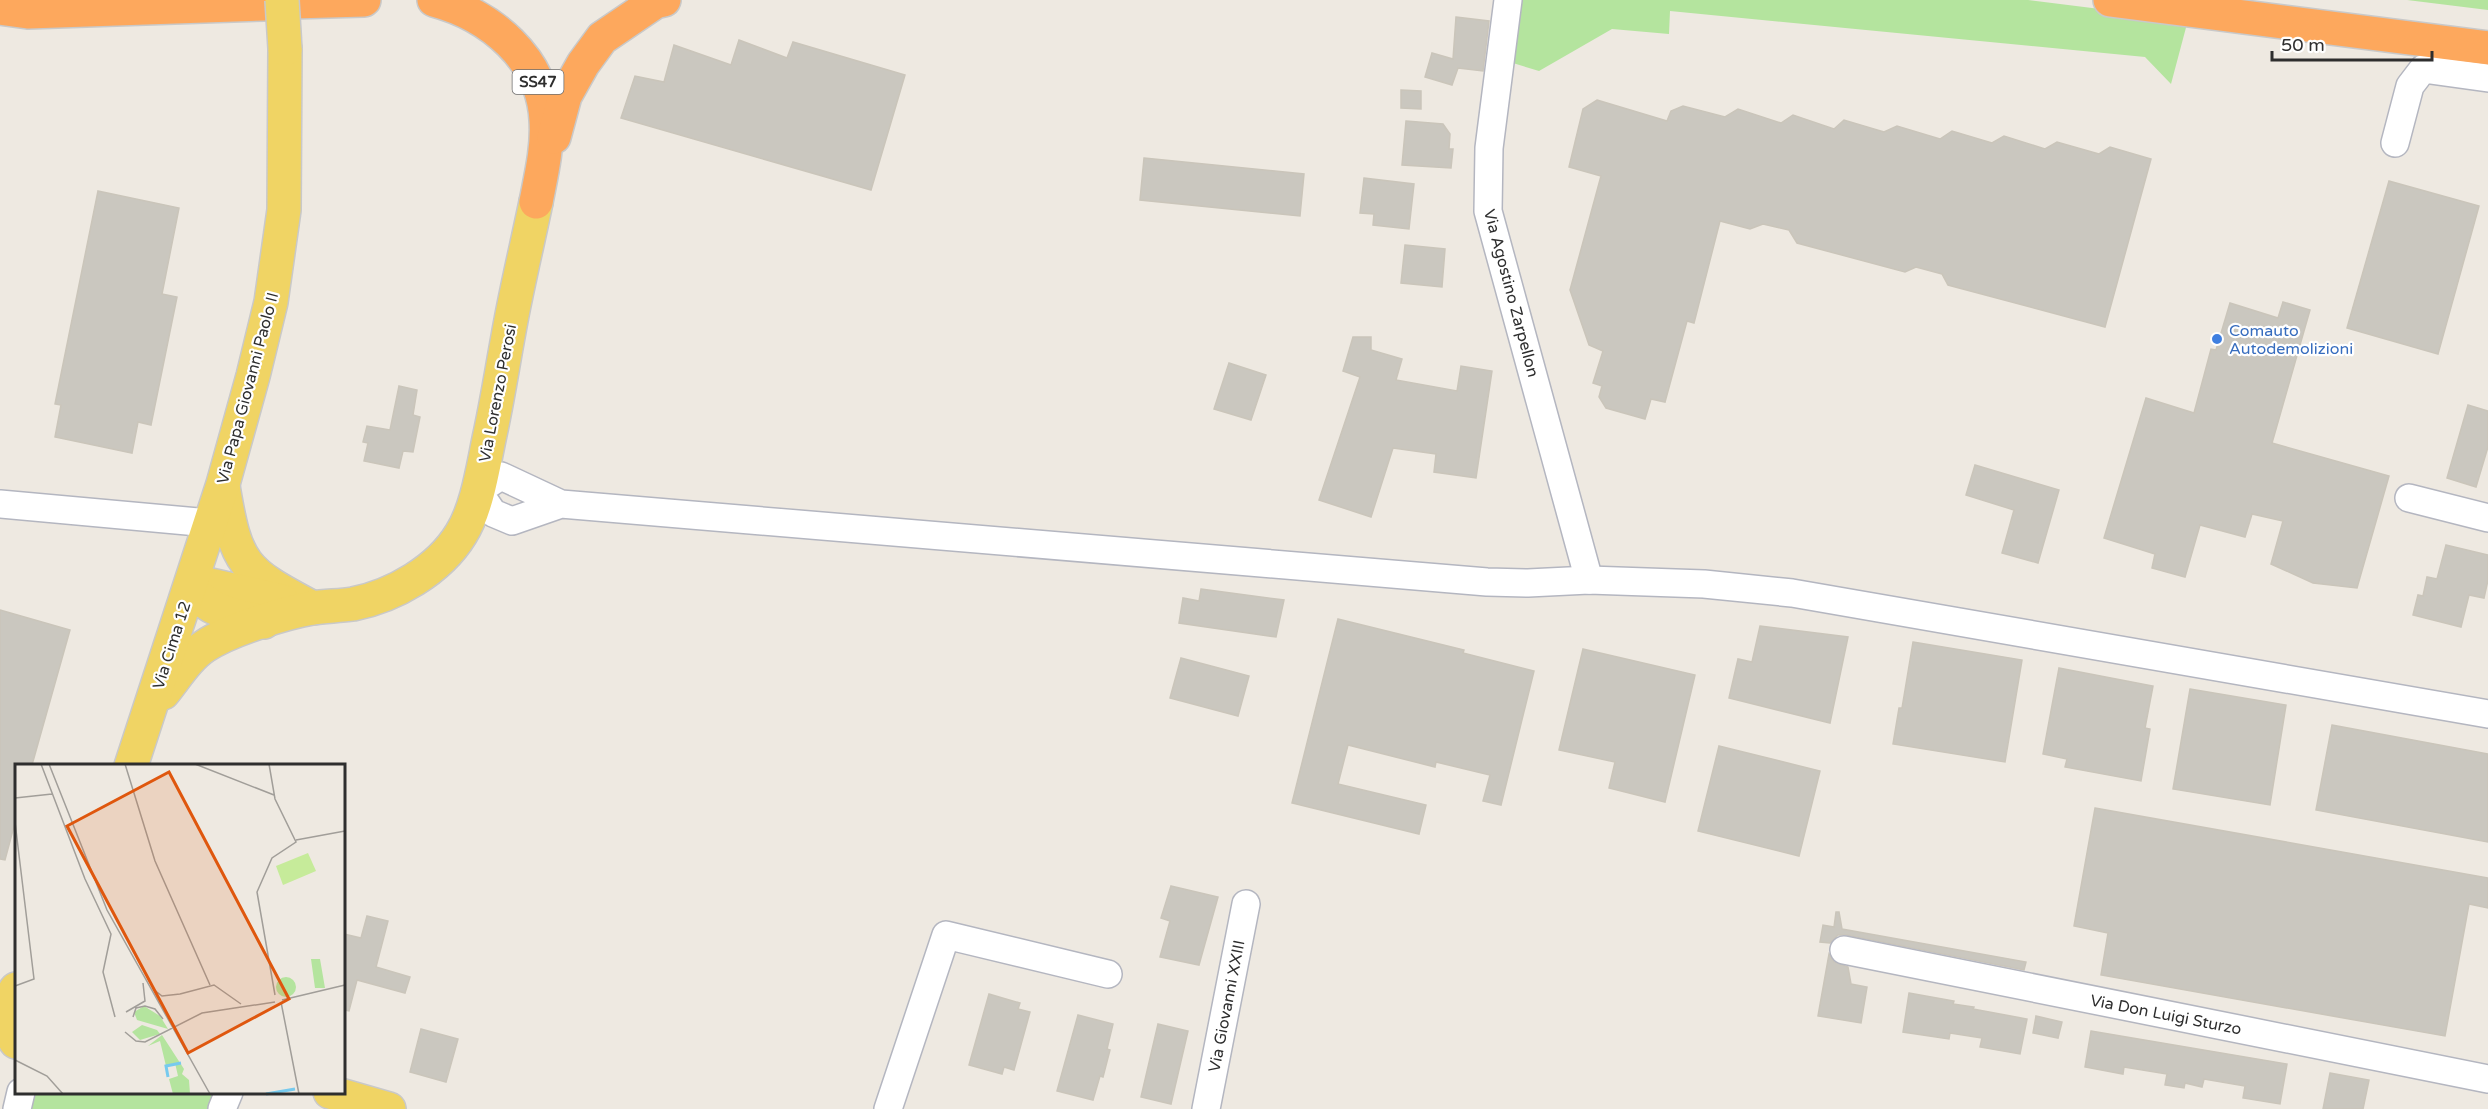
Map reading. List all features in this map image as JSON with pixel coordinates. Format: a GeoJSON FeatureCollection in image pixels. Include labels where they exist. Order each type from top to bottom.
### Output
{"type":"FeatureCollection","features":[{"type":"Feature","properties":{"kind":"highway"},"geometry":{"type":"LineString","coordinates":[[0,8],[28,12],[364,0]]}},
{"type":"Feature","properties":{"kind":"highway","name":"SS47"},"geometry":{"type":"LineString","coordinates":[[434,0],[464,10],[505,37],[519,52],[538,83],[546,119],[546,141],[536,202]]}},
{"type":"Feature","properties":{"kind":"highway"},"geometry":{"type":"LineString","coordinates":[[536,202],[565,96],[583,64],[602,38],[655,2],[664,0]]}},
{"type":"Feature","properties":{"kind":"highway"},"geometry":{"type":"LineString","coordinates":[[2110,0],[2488,48]]}},
{"type":"Feature","properties":{"kind":"highway"},"geometry":{"type":"LineString","coordinates":[[2243,0],[2488,29]]}},
{"type":"Feature","properties":{"kind":"main road","name":"Via Papa Giovanni Paolo II"},"geometry":{"type":"LineString","coordinates":[[209,523],[223,483],[271,302],[284,210],[285,49],[280,2]]}},
{"type":"Feature","properties":{"kind":"main road","name":"Via Lorenzo Perosi"},"geometry":{"type":"LineString","coordinates":[[478,491],[536,202]]}},
{"type":"Feature","properties":{"kind":"main road"},"geometry":{"type":"LineString","coordinates":[[223,483],[229,523],[245,562],[260,579],[313,608]]}},
{"type":"Feature","properties":{"kind":"main road"},"geometry":{"type":"LineString","coordinates":[[150,708],[190,659],[205,646],[264,622],[313,608],[371,600],[408,582],[443,556],[461,534],[478,491]]}},
{"type":"Feature","properties":{"kind":"main road","name":"Via Cima 12"},"geometry":{"type":"LineString","coordinates":[[131,764],[190,588],[209,523]]}},
{"type":"Feature","properties":{"kind":"main road"},"geometry":{"type":"LineString","coordinates":[[190,588],[212,585],[313,608]]}},
{"type":"Feature","properties":{"kind":"main road"},"geometry":{"type":"LineString","coordinates":[[190,588],[209,607],[231,615],[264,622]]}},
{"type":"Feature","properties":{"kind":"main road"},"geometry":{"type":"LineString","coordinates":[[0,991],[15,987]]}},
{"type":"Feature","properties":{"kind":"main road"},"geometry":{"type":"LineString","coordinates":[[8,1027],[9,1005],[15,990]]}},
{"type":"Feature","properties":{"kind":"main road"},"geometry":{"type":"LineString","coordinates":[[337,1094],[389,1109]]}},
{"type":"Feature","properties":{"kind":"street","name":"Via Agostino Zarpellon"},"geometry":{"type":"LineString","coordinates":[[1508,0],[1490,148],[1488,211],[1589,580]]}},
{"type":"Feature","properties":{"kind":"street"},"geometry":{"type":"LineString","coordinates":[[2396,143],[2410,86],[2423,69],[2488,78]]}},
{"type":"Feature","properties":{"kind":"street","name":"Via Lorenzo Perosi"},"geometry":{"type":"LineString","coordinates":[[478,491],[501,476],[561,504]]}},
{"type":"Feature","properties":{"kind":"street"},"geometry":{"type":"LineString","coordinates":[[478,491],[493,513],[512,520],[561,504],[1487,582],[1528,583],[1589,580],[1704,584],[1792,593],[2488,714]]}},
{"type":"Feature","properties":{"kind":"street"},"geometry":{"type":"LineString","coordinates":[[2409,498],[2488,518]]}},
{"type":"Feature","properties":{"kind":"street"},"geometry":{"type":"LineString","coordinates":[[0,504],[90,510],[209,523]]}},
{"type":"Feature","properties":{"kind":"street","name":"Via Giovanni XXIII"},"geometry":{"type":"LineString","coordinates":[[1206,1109],[1246,904]]}},
{"type":"Feature","properties":{"kind":"street"},"geometry":{"type":"LineString","coordinates":[[888,1109],[946,935],[1108,974]]}},
{"type":"Feature","properties":{"kind":"street","name":"Via Don Luigi Sturzo"},"geometry":{"type":"LineString","coordinates":[[1844,950],[2488,1079]]}},
{"type":"Feature","properties":{"kind":"street"},"geometry":{"type":"LineString","coordinates":[[17,1109],[21,1094]]}},
{"type":"Feature","properties":{"kind":"street"},"geometry":{"type":"LineString","coordinates":[[222,1109],[229,1094]]}},
{"type":"Feature","properties":{"kind":"green space"},"geometry":{"type":"Polygon","coordinates":[[[1511,0],[2028,0],[2188,20],[2171,84],[2145,57],[1670,11],[1669,34],[1612,29],[1539,71],[1503,60],[1511,0]]]}},
{"type":"Feature","properties":{"kind":"green space"},"geometry":{"type":"Polygon","coordinates":[[[2407,0],[2488,0],[2488,10],[2407,0]]]}},
{"type":"Feature","properties":{"kind":"green space"},"geometry":{"type":"Polygon","coordinates":[[[36,1094],[216,1094],[213,1109],[31,1109],[36,1094]]]}},
{"type":"Feature","properties":{"kind":"building"},"geometry":{"type":"Polygon","coordinates":[[[1456,17],[1489,21],[1483,71],[1458,68],[1452,85],[1425,77],[1432,53],[1453,59],[1456,17]]]}},
{"type":"Feature","properties":{"kind":"building"},"geometry":{"type":"Polygon","coordinates":[[[739,40],[787,58],[793,42],[905,75],[871,190],[621,118],[635,76],[664,82],[674,45],[731,65],[739,40]]]}},
{"type":"Feature","properties":{"kind":"building"},"geometry":{"type":"Polygon","coordinates":[[[1401,90],[1421,91],[1421,109],[1401,108],[1401,90]]]}},
{"type":"Feature","properties":{"kind":"building"},"geometry":{"type":"Polygon","coordinates":[[[1597,100],[1667,121],[1671,111],[1683,106],[1725,117],[1738,109],[1781,123],[1793,115],[1834,129],[1844,120],[1884,132],[1897,126],[1940,139],[1952,131],[1992,143],[2004,136],[2045,149],[2057,142],[2099,154],[2110,147],[2151,159],[2105,327],[1948,285],[1942,274],[1916,267],[1905,272],[1797,243],[1789,230],[1763,224],[1750,229],[1720,221],[1694,323],[1687,321],[1665,402],[1651,399],[1645,419],[1606,408],[1599,397],[1602,386],[1593,383],[1603,351],[1589,345],[1570,290],[1601,176],[1569,167],[1583,109],[1597,100]]]}},
{"type":"Feature","properties":{"kind":"building"},"geometry":{"type":"Polygon","coordinates":[[[1406,121],[1443,124],[1450,134],[1449,149],[1453,149],[1451,168],[1402,165],[1406,121]]]}},
{"type":"Feature","properties":{"kind":"building"},"geometry":{"type":"Polygon","coordinates":[[[1144,158],[1304,174],[1300,216],[1140,200],[1144,158]]]}},
{"type":"Feature","properties":{"kind":"building"},"geometry":{"type":"Polygon","coordinates":[[[1364,178],[1414,184],[1409,229],[1373,225],[1374,214],[1360,213],[1364,178]]]}},
{"type":"Feature","properties":{"kind":"building"},"geometry":{"type":"Polygon","coordinates":[[[2389,181],[2479,206],[2438,354],[2347,328],[2389,181]]]}},
{"type":"Feature","properties":{"kind":"building"},"geometry":{"type":"Polygon","coordinates":[[[98,191],[179,208],[162,294],[177,297],[151,425],[138,422],[132,453],[55,437],[61,405],[55,404],[98,191]]]}},
{"type":"Feature","properties":{"kind":"building"},"geometry":{"type":"Polygon","coordinates":[[[1405,245],[1445,249],[1442,287],[1401,283],[1405,245]]]}},
{"type":"Feature","properties":{"kind":"building"},"geometry":{"type":"Polygon","coordinates":[[[2283,302],[2310,310],[2272,443],[2389,476],[2357,588],[2313,583],[2271,564],[2283,521],[2252,514],[2245,537],[2200,525],[2185,577],[2152,568],[2155,554],[2104,538],[2146,398],[2194,413],[2211,349],[2216,350],[2230,303],[2278,318],[2283,302]]]}},
{"type":"Feature","properties":{"kind":"building"},"geometry":{"type":"Polygon","coordinates":[[[1353,337],[1371,337],[1371,350],[1402,359],[1396,380],[1457,391],[1461,366],[1492,371],[1476,478],[1434,472],[1436,454],[1393,448],[1371,517],[1319,500],[1360,377],[1343,371],[1353,337]]]}},
{"type":"Feature","properties":{"kind":"building"},"geometry":{"type":"Polygon","coordinates":[[[1229,363],[1266,375],[1251,420],[1214,409],[1229,363]]]}},
{"type":"Feature","properties":{"kind":"building"},"geometry":{"type":"Polygon","coordinates":[[[399,386],[417,390],[413,415],[420,417],[413,452],[403,451],[399,468],[364,461],[368,443],[363,442],[367,426],[390,430],[399,386]]]}},
{"type":"Feature","properties":{"kind":"building"},"geometry":{"type":"Polygon","coordinates":[[[2468,405],[2488,411],[2488,447],[2476,487],[2447,478],[2468,405]]]}},
{"type":"Feature","properties":{"kind":"building"},"geometry":{"type":"Polygon","coordinates":[[[1975,465],[2059,490],[2038,563],[2002,553],[2014,510],[1966,495],[1975,465]]]}},
{"type":"Feature","properties":{"kind":"building"},"geometry":{"type":"Polygon","coordinates":[[[2446,545],[2488,555],[2488,580],[2484,598],[2469,595],[2461,627],[2413,615],[2418,595],[2423,596],[2427,577],[2437,579],[2446,545]]]}},
{"type":"Feature","properties":{"kind":"building"},"geometry":{"type":"Polygon","coordinates":[[[1201,589],[1284,600],[1276,637],[1179,623],[1183,598],[1199,601],[1201,589]]]}},
{"type":"Feature","properties":{"kind":"building"},"geometry":{"type":"Polygon","coordinates":[[[0,610],[70,630],[32,764],[15,764],[15,823],[5,860],[0,859],[0,610]]]}},
{"type":"Feature","properties":{"kind":"building"},"geometry":{"type":"Polygon","coordinates":[[[1338,619],[1464,650],[1463,653],[1534,671],[1501,805],[1483,801],[1490,775],[1436,762],[1435,767],[1348,745],[1338,784],[1426,805],[1419,834],[1292,803],[1338,619]]]}},
{"type":"Feature","properties":{"kind":"building"},"geometry":{"type":"Polygon","coordinates":[[[1760,626],[1848,637],[1830,723],[1729,698],[1738,659],[1752,662],[1760,626]]]}},
{"type":"Feature","properties":{"kind":"building"},"geometry":{"type":"Polygon","coordinates":[[[1913,642],[2022,660],[2005,762],[1893,744],[1899,708],[1902,708],[1913,642]]]}},
{"type":"Feature","properties":{"kind":"building"},"geometry":{"type":"Polygon","coordinates":[[[1583,649],[1695,675],[1665,802],[1609,788],[1615,762],[1559,750],[1583,649]]]}},
{"type":"Feature","properties":{"kind":"building"},"geometry":{"type":"Polygon","coordinates":[[[1181,658],[1249,676],[1238,716],[1170,698],[1181,658]]]}},
{"type":"Feature","properties":{"kind":"building"},"geometry":{"type":"Polygon","coordinates":[[[2059,668],[2153,686],[2145,728],[2150,729],[2141,781],[2065,767],[2067,759],[2043,754],[2059,668]]]}},
{"type":"Feature","properties":{"kind":"building"},"geometry":{"type":"Polygon","coordinates":[[[2190,689],[2286,705],[2270,805],[2173,789],[2190,689]]]}},
{"type":"Feature","properties":{"kind":"building"},"geometry":{"type":"Polygon","coordinates":[[[2332,725],[2488,754],[2488,842],[2316,810],[2332,725]]]}},
{"type":"Feature","properties":{"kind":"building"},"geometry":{"type":"Polygon","coordinates":[[[1719,746],[1820,771],[1799,856],[1698,831],[1719,746]]]}},
{"type":"Feature","properties":{"kind":"building"},"geometry":{"type":"Polygon","coordinates":[[[2095,808],[2488,878],[2488,908],[2469,904],[2445,1036],[2101,975],[2108,933],[2074,926],[2095,808]]]}},
{"type":"Feature","properties":{"kind":"building"},"geometry":{"type":"Polygon","coordinates":[[[1171,886],[1218,897],[1199,965],[1160,957],[1170,921],[1161,918],[1171,886]]]}},
{"type":"Feature","properties":{"kind":"building"},"geometry":{"type":"Polygon","coordinates":[[[1836,912],[1839,912],[1842,929],[2026,962],[2024,970],[1847,935],[1838,935],[1830,943],[1820,942],[1823,925],[1834,927],[1836,912]]]}},
{"type":"Feature","properties":{"kind":"building"},"geometry":{"type":"Polygon","coordinates":[[[367,916],[388,921],[376,967],[410,977],[405,993],[357,980],[349,1011],[345,1010],[345,934],[361,938],[367,916]]]}},
{"type":"Feature","properties":{"kind":"building"},"geometry":{"type":"Polygon","coordinates":[[[1829,954],[1834,962],[1848,967],[1851,984],[1867,987],[1861,1023],[1818,1016],[1829,954]]]}},
{"type":"Feature","properties":{"kind":"building"},"geometry":{"type":"Polygon","coordinates":[[[1909,993],[1954,1001],[1953,1004],[1974,1007],[1973,1009],[2027,1019],[2020,1054],[1980,1047],[1982,1038],[1950,1033],[1949,1039],[1903,1032],[1909,993]]]}},
{"type":"Feature","properties":{"kind":"building"},"geometry":{"type":"Polygon","coordinates":[[[989,994],[1020,1003],[1018,1009],[1030,1012],[1014,1070],[1004,1067],[1002,1074],[969,1065],[989,994]]]}},
{"type":"Feature","properties":{"kind":"building"},"geometry":{"type":"Polygon","coordinates":[[[1078,1015],[1113,1024],[1107,1049],[1110,1050],[1103,1077],[1100,1076],[1093,1100],[1057,1091],[1078,1015]]]}},
{"type":"Feature","properties":{"kind":"building"},"geometry":{"type":"Polygon","coordinates":[[[2036,1016],[2062,1022],[2058,1038],[2033,1033],[2036,1016]]]}},
{"type":"Feature","properties":{"kind":"building"},"geometry":{"type":"Polygon","coordinates":[[[1158,1024],[1188,1031],[1171,1104],[1141,1097],[1158,1024]]]}},
{"type":"Feature","properties":{"kind":"building"},"geometry":{"type":"Polygon","coordinates":[[[421,1029],[458,1039],[446,1082],[410,1072],[421,1029]]]}},
{"type":"Feature","properties":{"kind":"building"},"geometry":{"type":"Polygon","coordinates":[[[2091,1031],[2287,1064],[2280,1104],[2243,1098],[2245,1086],[2204,1079],[2202,1087],[2185,1083],[2184,1088],[2165,1085],[2167,1074],[2124,1067],[2123,1074],[2085,1067],[2091,1031]]]}},
{"type":"Feature","properties":{"kind":"building"},"geometry":{"type":"Polygon","coordinates":[[[2330,1073],[2369,1080],[2363,1109],[2323,1109],[2330,1073]]]}},
{"type":"Feature","properties":{"kind":"place","name":"Comauto Autodemolizioni"},"geometry":{"type":"Point","coordinates":[2217,339]}}]}
